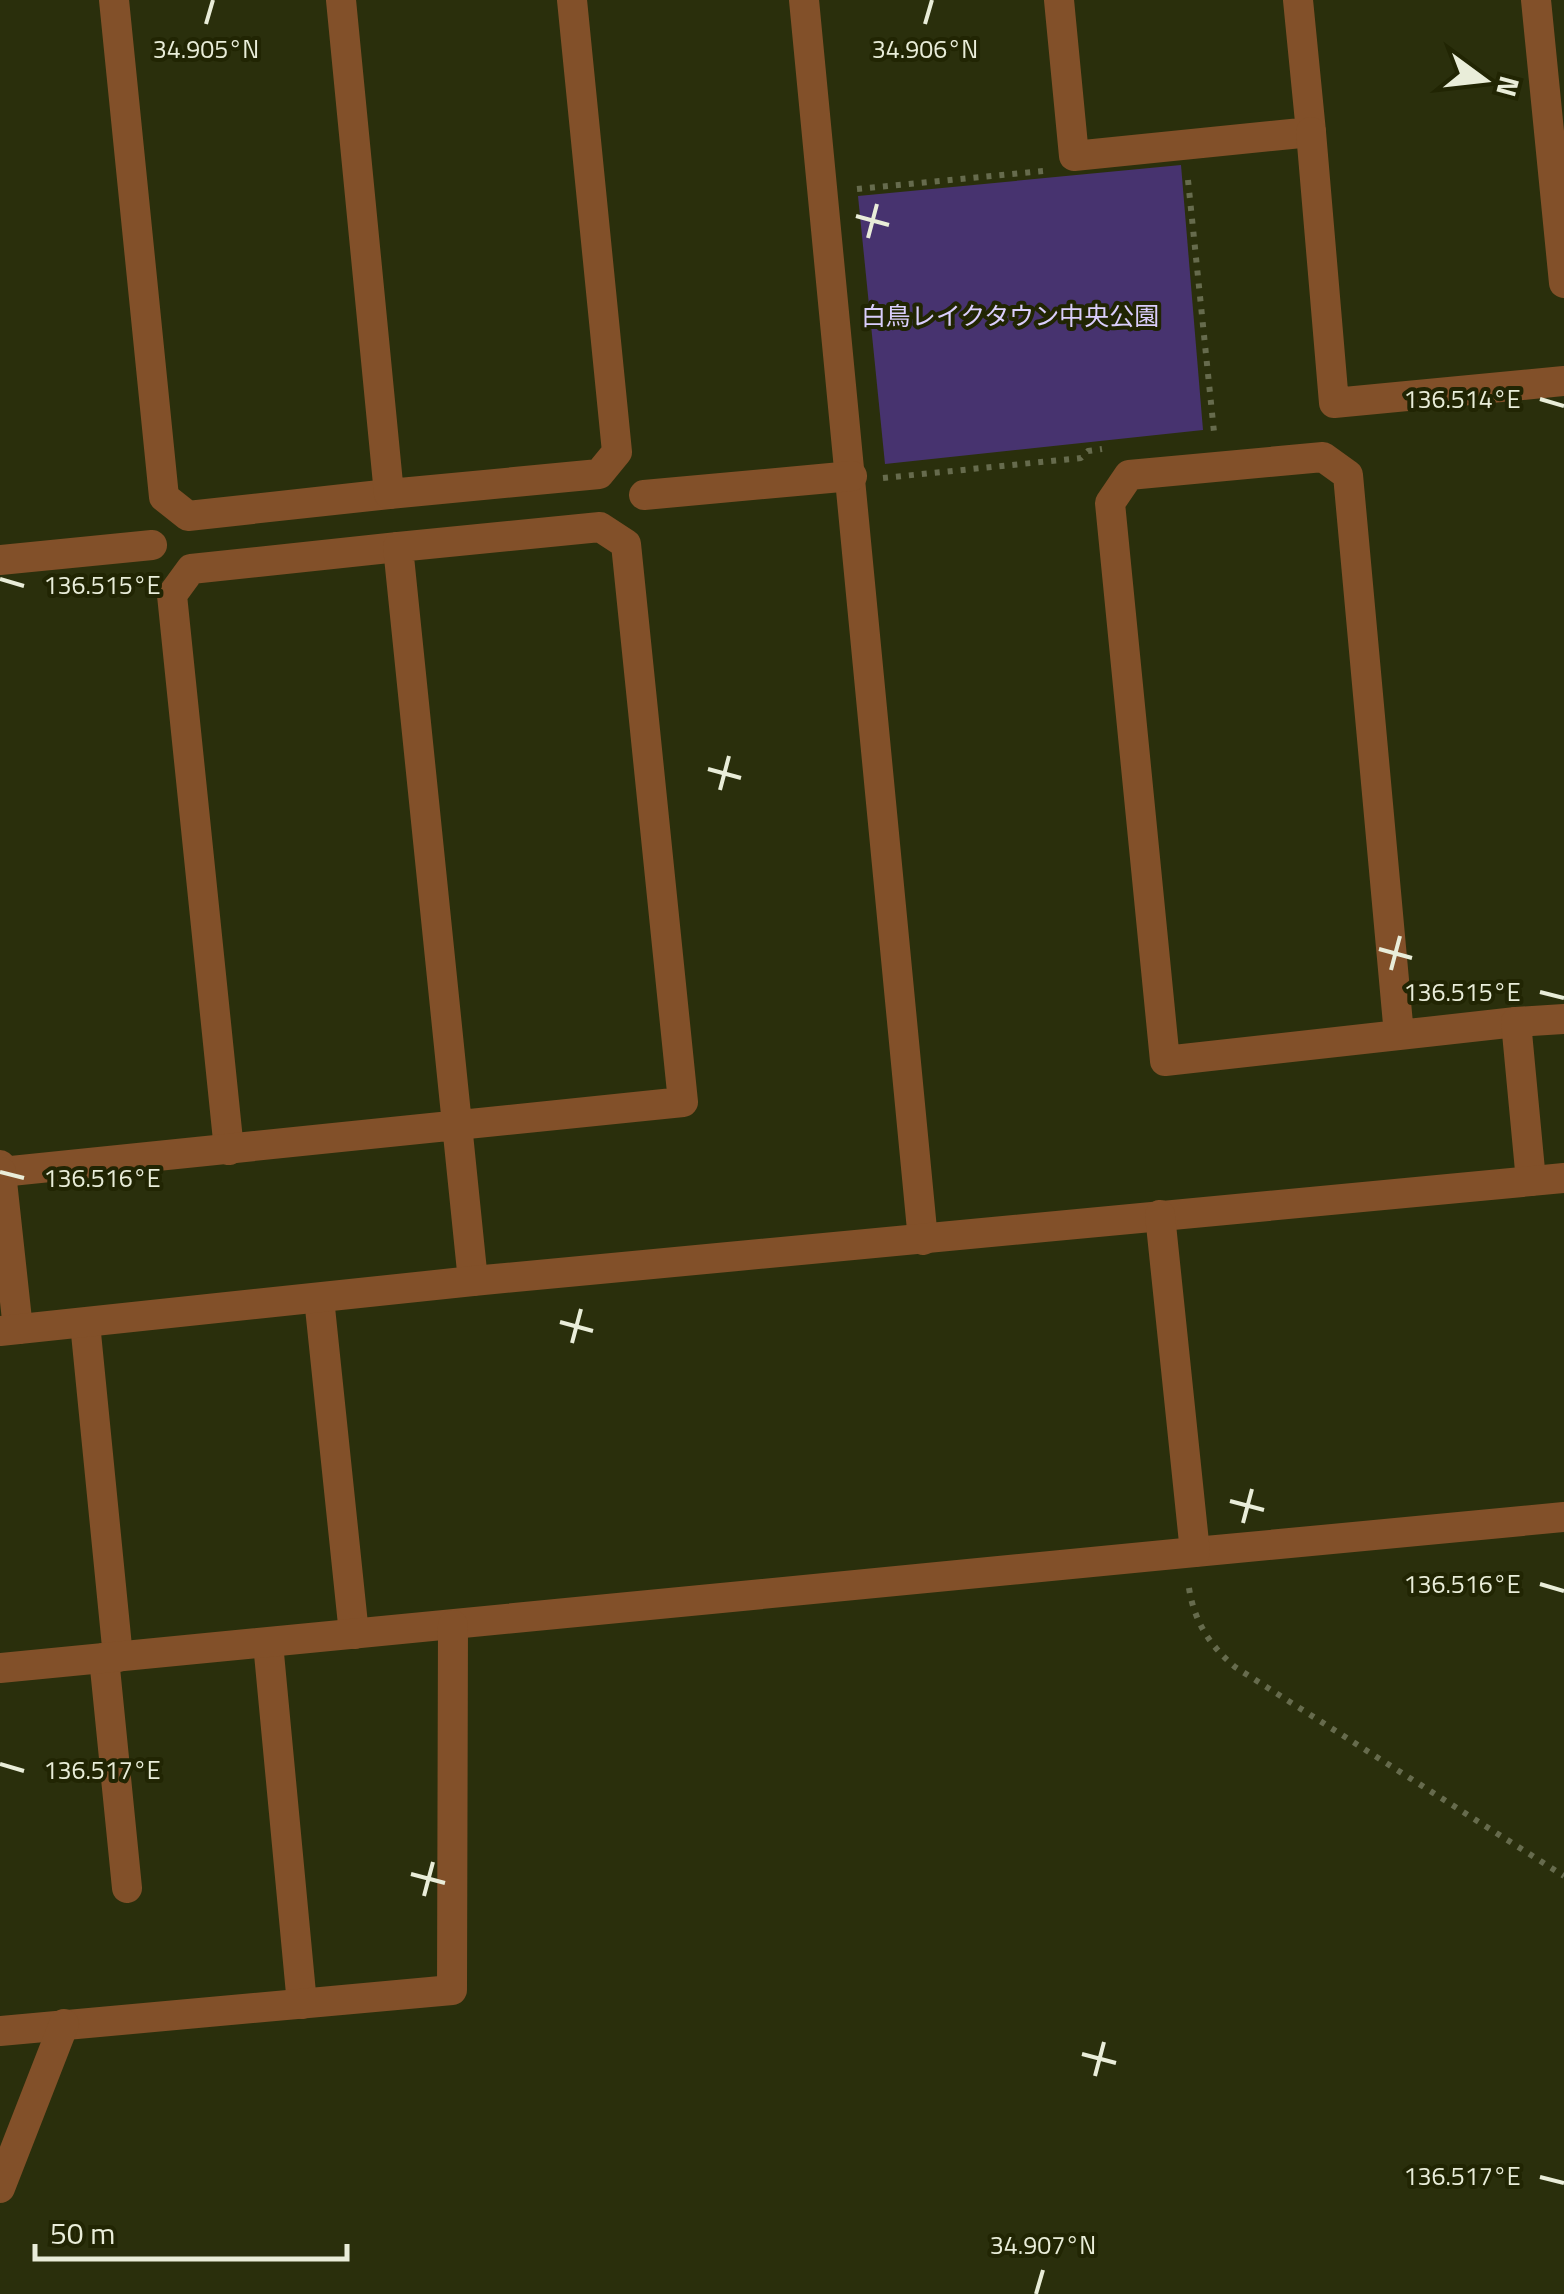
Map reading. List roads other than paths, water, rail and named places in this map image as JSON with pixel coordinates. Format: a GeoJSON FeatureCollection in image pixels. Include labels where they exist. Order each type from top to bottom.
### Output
{"type":"FeatureCollection","features":[{"type":"Feature","properties":{"kind":"street"},"geometry":{"type":"LineString","coordinates":[[114,0],[164,497],[188,516],[599,474],[616,452],[572,0]]}},
{"type":"Feature","properties":{"kind":"street"},"geometry":{"type":"LineString","coordinates":[[341,0],[390,494]]}},
{"type":"Feature","properties":{"kind":"street"},"geometry":{"type":"LineString","coordinates":[[804,0],[923,1240]]}},
{"type":"Feature","properties":{"kind":"street"},"geometry":{"type":"LineString","coordinates":[[1059,0],[1074,156],[1310,132]]}},
{"type":"Feature","properties":{"kind":"street"},"geometry":{"type":"LineString","coordinates":[[1298,0],[1334,403],[1564,381]]}},
{"type":"Feature","properties":{"kind":"street"},"geometry":{"type":"LineString","coordinates":[[1536,0],[1564,284]]}},
{"type":"Feature","properties":{"kind":"street"},"geometry":{"type":"LineString","coordinates":[[1399,1035],[1348,476],[1323,457],[1129,476],[1110,503],[1165,1061],[1564,1018]]}},
{"type":"Feature","properties":{"kind":"street"},"geometry":{"type":"LineString","coordinates":[[644,495],[852,476]]}},
{"type":"Feature","properties":{"kind":"street"},"geometry":{"type":"LineString","coordinates":[[230,1150],[172,595],[191,569],[600,527],[626,544],[683,1102],[230,1150],[0,1168],[9,1330],[474,1281],[1564,1178]]}},
{"type":"Feature","properties":{"kind":"street"},"geometry":{"type":"LineString","coordinates":[[0,560],[152,544]]}},
{"type":"Feature","properties":{"kind":"street"},"geometry":{"type":"LineString","coordinates":[[398,547],[474,1281]]}},
{"type":"Feature","properties":{"kind":"street"},"geometry":{"type":"LineString","coordinates":[[1516,1022],[1531,1181]]}},
{"type":"Feature","properties":{"kind":"street"},"geometry":{"type":"LineString","coordinates":[[1160,1215],[1190,1553]]}},
{"type":"Feature","properties":{"kind":"street"},"geometry":{"type":"LineString","coordinates":[[319,1298],[354,1634]]}},
{"type":"Feature","properties":{"kind":"street"},"geometry":{"type":"LineString","coordinates":[[86,1322],[127,1888]]}},
{"type":"Feature","properties":{"kind":"street"},"geometry":{"type":"LineString","coordinates":[[0,1668],[1564,1518]]}},
{"type":"Feature","properties":{"kind":"street"},"geometry":{"type":"LineString","coordinates":[[0,2031],[452,1990],[452,1625]]}},
{"type":"Feature","properties":{"kind":"street"},"geometry":{"type":"LineString","coordinates":[[268,1643],[302,2004]]}},
{"type":"Feature","properties":{"kind":"street"},"geometry":{"type":"LineString","coordinates":[[0,2188],[64,2024]]}},
{"type":"Feature","properties":{"kind":"park label","name":"白鳥レイクタウン中央公園"},"geometry":{"type":"Point","coordinates":[1010,316]}}]}
